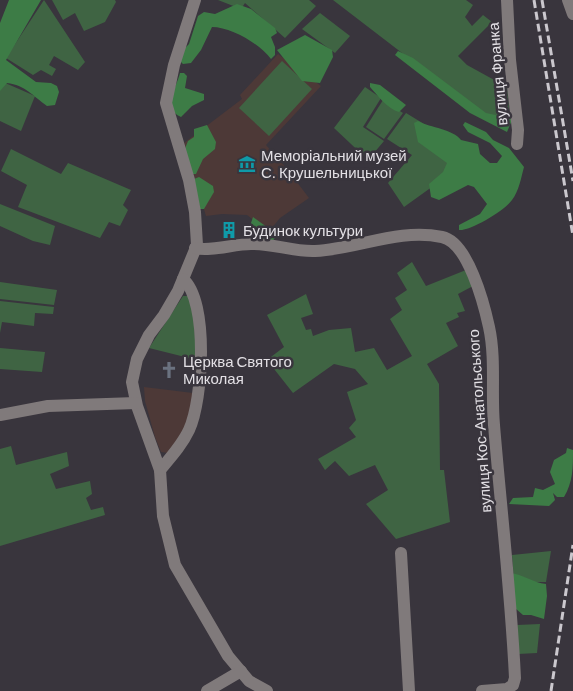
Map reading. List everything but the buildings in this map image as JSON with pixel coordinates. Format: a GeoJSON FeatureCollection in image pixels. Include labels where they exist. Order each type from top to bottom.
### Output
{"type":"FeatureCollection","features":[{"type":"Feature","properties":{"kind":"street"},"geometry":{"type":"LineString","coordinates":[[195,0],[174,66],[166,103],[189,180],[196,220],[195,248],[183,278],[164,315],[137,359],[132,382],[136,404],[160,470],[163,516],[175,565],[228,656],[249,681],[267,691]]}},
{"type":"Feature","properties":{"kind":"street","name":"вулиця Франка"},"geometry":{"type":"LineString","coordinates":[[507,0],[510,60],[518,130],[517,144]]}},
{"type":"Feature","properties":{"kind":"street"},"geometry":{"type":"LineString","coordinates":[[568,0],[573,14]]}},
{"type":"Feature","properties":{"kind":"street","name":"вулиця Кос-Анатольського"},"geometry":{"type":"LineString","coordinates":[[195,248],[205,250],[230,245],[256,244],[313,251],[406,235],[444,237],[453,241],[462,254],[484,306],[490,330],[492,399],[515,678],[513,685],[507,689],[482,691]]}},
{"type":"Feature","properties":{"kind":"street"},"geometry":{"type":"LineString","coordinates":[[160,470],[181,445],[190,429],[196,409],[201,351],[199,320],[189,284],[183,278]]}},
{"type":"Feature","properties":{"kind":"street"},"geometry":{"type":"LineString","coordinates":[[0,415],[48,406],[136,404]]}},
{"type":"Feature","properties":{"kind":"street"},"geometry":{"type":"LineString","coordinates":[[401,553],[409,691]]}},
{"type":"Feature","properties":{"kind":"street"},"geometry":{"type":"LineString","coordinates":[[207,691],[241,671]]}},
{"type":"Feature","properties":{"kind":"shaded area"},"geometry":{"type":"Polygon","coordinates":[[[278,54],[321,86],[266,145],[309,198],[280,218],[271,229],[265,229],[247,215],[222,214],[206,216],[184,143],[242,99],[240,95],[278,54]]]}},
{"type":"Feature","properties":{"kind":"shaded area"},"geometry":{"type":"Polygon","coordinates":[[[144,387],[193,393],[187,425],[168,453],[161,452],[155,437],[145,401],[144,387]]]}},
{"type":"Feature","properties":{"kind":"green space"},"geometry":{"type":"Polygon","coordinates":[[[9,0],[41,0],[6,60],[36,82],[51,83],[57,86],[59,92],[55,105],[47,106],[19,86],[13,84],[7,83],[0,91],[0,23],[9,0]]]}},
{"type":"Feature","properties":{"kind":"green space"},"geometry":{"type":"Polygon","coordinates":[[[44,0],[85,62],[78,70],[54,56],[49,65],[56,69],[52,76],[41,70],[33,75],[6,58],[44,0]]]}},
{"type":"Feature","properties":{"kind":"green space"},"geometry":{"type":"Polygon","coordinates":[[[52,0],[115,0],[116,2],[105,22],[84,31],[75,13],[63,20],[52,0]]]}},
{"type":"Feature","properties":{"kind":"green space"},"geometry":{"type":"Polygon","coordinates":[[[218,0],[309,0],[316,6],[285,38],[245,3],[241,9],[218,0]]]}},
{"type":"Feature","properties":{"kind":"green space"},"geometry":{"type":"Polygon","coordinates":[[[333,0],[466,0],[473,5],[465,17],[472,26],[483,15],[492,22],[458,56],[467,65],[507,87],[509,110],[499,117],[486,114],[449,89],[333,0]]]}},
{"type":"Feature","properties":{"kind":"green space"},"geometry":{"type":"Polygon","coordinates":[[[237,4],[251,9],[275,28],[277,33],[271,37],[275,47],[275,55],[271,59],[253,42],[244,37],[228,30],[212,27],[201,50],[191,63],[183,64],[178,59],[182,51],[189,44],[198,16],[204,12],[215,14],[237,4]]]}},
{"type":"Feature","properties":{"kind":"green space"},"geometry":{"type":"Polygon","coordinates":[[[320,13],[350,36],[335,53],[302,29],[320,13]]]}},
{"type":"Feature","properties":{"kind":"green space"},"geometry":{"type":"Polygon","coordinates":[[[305,35],[332,50],[333,57],[320,83],[302,81],[277,50],[305,35]]]}},
{"type":"Feature","properties":{"kind":"green space"},"geometry":{"type":"Polygon","coordinates":[[[398,51],[413,58],[486,113],[510,118],[512,120],[507,132],[470,113],[395,55],[398,51]]]}},
{"type":"Feature","properties":{"kind":"green space"},"geometry":{"type":"Polygon","coordinates":[[[282,61],[312,89],[269,136],[239,108],[282,61]]]}},
{"type":"Feature","properties":{"kind":"green space"},"geometry":{"type":"Polygon","coordinates":[[[180,73],[184,73],[187,76],[185,88],[204,94],[204,100],[192,106],[181,117],[172,109],[171,103],[180,73]]]}},
{"type":"Feature","properties":{"kind":"green space"},"geometry":{"type":"Polygon","coordinates":[[[3,82],[35,96],[21,131],[0,121],[0,84],[3,82]]]}},
{"type":"Feature","properties":{"kind":"green space"},"geometry":{"type":"Polygon","coordinates":[[[370,83],[380,85],[406,105],[399,112],[391,108],[370,87],[370,83]]]}},
{"type":"Feature","properties":{"kind":"green space"},"geometry":{"type":"Polygon","coordinates":[[[365,87],[381,98],[363,127],[384,141],[368,160],[334,128],[365,87]]]}},
{"type":"Feature","properties":{"kind":"green space"},"geometry":{"type":"Polygon","coordinates":[[[383,100],[403,113],[384,139],[366,127],[383,100]]]}},
{"type":"Feature","properties":{"kind":"green space"},"geometry":{"type":"Polygon","coordinates":[[[406,113],[429,127],[452,166],[436,184],[404,207],[388,183],[412,155],[387,139],[406,113]]]}},
{"type":"Feature","properties":{"kind":"green space"},"geometry":{"type":"Polygon","coordinates":[[[418,121],[453,133],[461,140],[478,144],[480,154],[490,163],[497,163],[502,156],[490,143],[468,132],[463,125],[465,122],[486,132],[493,140],[509,148],[524,167],[518,189],[512,200],[487,219],[471,227],[459,230],[459,225],[480,214],[487,204],[474,187],[468,185],[439,200],[431,197],[429,184],[443,172],[447,163],[418,142],[414,123],[418,121]]]}},
{"type":"Feature","properties":{"kind":"green space"},"geometry":{"type":"Polygon","coordinates":[[[207,125],[216,142],[215,149],[203,159],[196,174],[193,174],[184,151],[188,141],[194,137],[194,129],[207,125]]]}},
{"type":"Feature","properties":{"kind":"green space"},"geometry":{"type":"Polygon","coordinates":[[[11,149],[61,174],[68,163],[131,190],[123,205],[128,210],[120,226],[109,222],[100,238],[18,207],[27,185],[1,171],[11,149]]]}},
{"type":"Feature","properties":{"kind":"green space"},"geometry":{"type":"Polygon","coordinates":[[[199,177],[213,186],[214,192],[204,209],[200,209],[194,179],[199,177]]]}},
{"type":"Feature","properties":{"kind":"green space"},"geometry":{"type":"Polygon","coordinates":[[[0,204],[55,226],[50,245],[33,241],[0,226],[0,204]]]}},
{"type":"Feature","properties":{"kind":"green space"},"geometry":{"type":"Polygon","coordinates":[[[253,217],[274,232],[275,238],[271,243],[255,238],[251,223],[253,217]]]}},
{"type":"Feature","properties":{"kind":"green space"},"geometry":{"type":"Polygon","coordinates":[[[412,262],[426,286],[466,270],[473,286],[458,294],[465,311],[457,313],[459,317],[446,323],[458,346],[427,364],[439,384],[440,470],[444,470],[450,522],[396,539],[366,504],[388,490],[375,465],[349,476],[335,461],[325,470],[318,459],[356,437],[349,428],[356,420],[347,392],[368,384],[355,369],[334,364],[293,393],[267,360],[284,347],[267,315],[306,294],[313,314],[301,318],[306,330],[311,329],[313,336],[329,330],[351,328],[355,352],[374,348],[387,370],[412,356],[390,319],[402,310],[395,298],[407,290],[397,273],[412,262]]]}},
{"type":"Feature","properties":{"kind":"green space"},"geometry":{"type":"Polygon","coordinates":[[[0,282],[57,290],[54,305],[0,299],[0,282]]]}},
{"type":"Feature","properties":{"kind":"green space"},"geometry":{"type":"Polygon","coordinates":[[[183,296],[190,296],[192,299],[197,360],[149,348],[183,296]]]}},
{"type":"Feature","properties":{"kind":"green space"},"geometry":{"type":"Polygon","coordinates":[[[0,301],[54,307],[53,314],[35,313],[34,326],[2,322],[0,333],[0,301]]]}},
{"type":"Feature","properties":{"kind":"green space"},"geometry":{"type":"Polygon","coordinates":[[[0,348],[45,352],[42,372],[0,369],[0,348]]]}},
{"type":"Feature","properties":{"kind":"green space"},"geometry":{"type":"Polygon","coordinates":[[[11,446],[16,465],[67,452],[69,466],[50,474],[56,489],[90,481],[92,494],[86,498],[91,510],[103,507],[105,515],[0,546],[0,449],[11,446]]]}},
{"type":"Feature","properties":{"kind":"green space"},"geometry":{"type":"Polygon","coordinates":[[[567,448],[573,450],[573,469],[564,497],[557,497],[553,493],[555,500],[549,506],[509,504],[513,498],[533,497],[535,488],[543,490],[555,484],[550,472],[554,460],[566,453],[567,448]]]}},
{"type":"Feature","properties":{"kind":"green space"},"geometry":{"type":"Polygon","coordinates":[[[551,551],[546,582],[514,582],[512,555],[551,551]]]}},
{"type":"Feature","properties":{"kind":"green space"},"geometry":{"type":"Polygon","coordinates":[[[510,573],[546,584],[547,596],[544,619],[523,615],[515,608],[510,573]]]}},
{"type":"Feature","properties":{"kind":"green space"},"geometry":{"type":"Polygon","coordinates":[[[540,624],[537,653],[518,654],[517,625],[540,624]]]}},
{"type":"Feature","properties":{"kind":"railway"},"geometry":{"type":"LineString","coordinates":[[534,0],[573,236]]}},
{"type":"Feature","properties":{"kind":"railway"},"geometry":{"type":"LineString","coordinates":[[542,0],[573,181]]}},
{"type":"Feature","properties":{"kind":"railway"},"geometry":{"type":"LineString","coordinates":[[551,691],[573,545]]}},
{"type":"Feature","properties":{"kind":"place","name":"Меморіальний музей С. Крушельницької"},"geometry":{"type":"Point","coordinates":[247,164]}},
{"type":"Feature","properties":{"kind":"place","name":"Будинок культури"},"geometry":{"type":"Point","coordinates":[229,230]}},
{"type":"Feature","properties":{"kind":"place","name":"Церква Святого Миколая"},"geometry":{"type":"Point","coordinates":[169,370]}}]}
